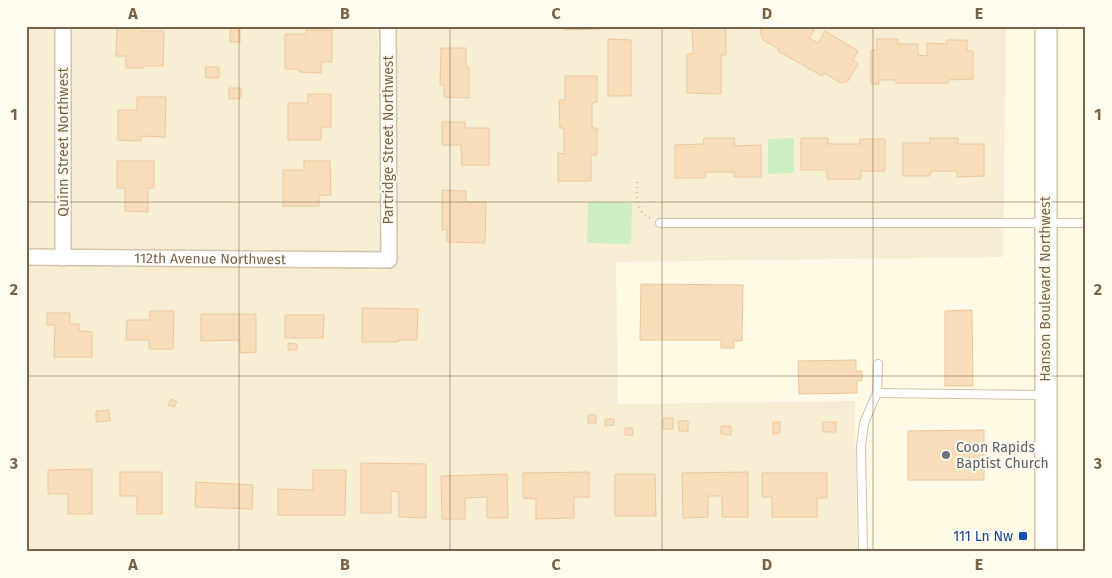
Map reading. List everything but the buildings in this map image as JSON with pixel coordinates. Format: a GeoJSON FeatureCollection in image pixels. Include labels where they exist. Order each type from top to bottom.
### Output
{"type":"FeatureCollection","features":[{"type":"Feature","properties":{"kind":"main road","name":"Hanson Boulevard Northwest"},"geometry":{"type":"LineString","coordinates":[[1046,26],[1046,552]]}},
{"type":"Feature","properties":{"kind":"street","name":"Quinn Street Northwest"},"geometry":{"type":"LineString","coordinates":[[63,26],[63,258]]}},
{"type":"Feature","properties":{"kind":"street","name":"Partridge Street Northwest"},"geometry":{"type":"LineString","coordinates":[[388,26],[389,254]]}},
{"type":"Feature","properties":{"kind":"street","name":"112th Avenue Northwest"},"geometry":{"type":"LineString","coordinates":[[26,257],[389,260],[389,254]]}},
{"type":"Feature","properties":{"kind":"lane"},"geometry":{"type":"LineString","coordinates":[[660,222],[1086,223]]}},
{"type":"Feature","properties":{"kind":"lane"},"geometry":{"type":"LineString","coordinates":[[862,552],[861,447],[864,423],[878,393],[878,364]]}},
{"type":"Feature","properties":{"kind":"lane"},"geometry":{"type":"LineString","coordinates":[[878,393],[1045,395]]}},
{"type":"Feature","properties":{"kind":"path"},"geometry":{"type":"LineString","coordinates":[[637,182],[637,204],[644,216],[660,222]]}},
{"type":"Feature","properties":{"kind":"shaded area"},"geometry":{"type":"Polygon","coordinates":[[[26,26],[1006,26],[1003,257],[616,262],[618,404],[855,401],[857,552],[26,552],[26,26]]]}},
{"type":"Feature","properties":{"kind":"green space"},"geometry":{"type":"Polygon","coordinates":[[[794,138],[794,173],[768,174],[768,139],[794,138]]]}},
{"type":"Feature","properties":{"kind":"green space"},"geometry":{"type":"Polygon","coordinates":[[[588,202],[632,203],[631,244],[587,243],[588,202]]]}},
{"type":"Feature","properties":{"kind":"place","name":"Coon Rapids Baptist Church"},"geometry":{"type":"Point","coordinates":[946,455]}},
{"type":"Feature","properties":{"kind":"place","name":"111 Ln Nw"},"geometry":{"type":"Point","coordinates":[1023,536]}}]}
